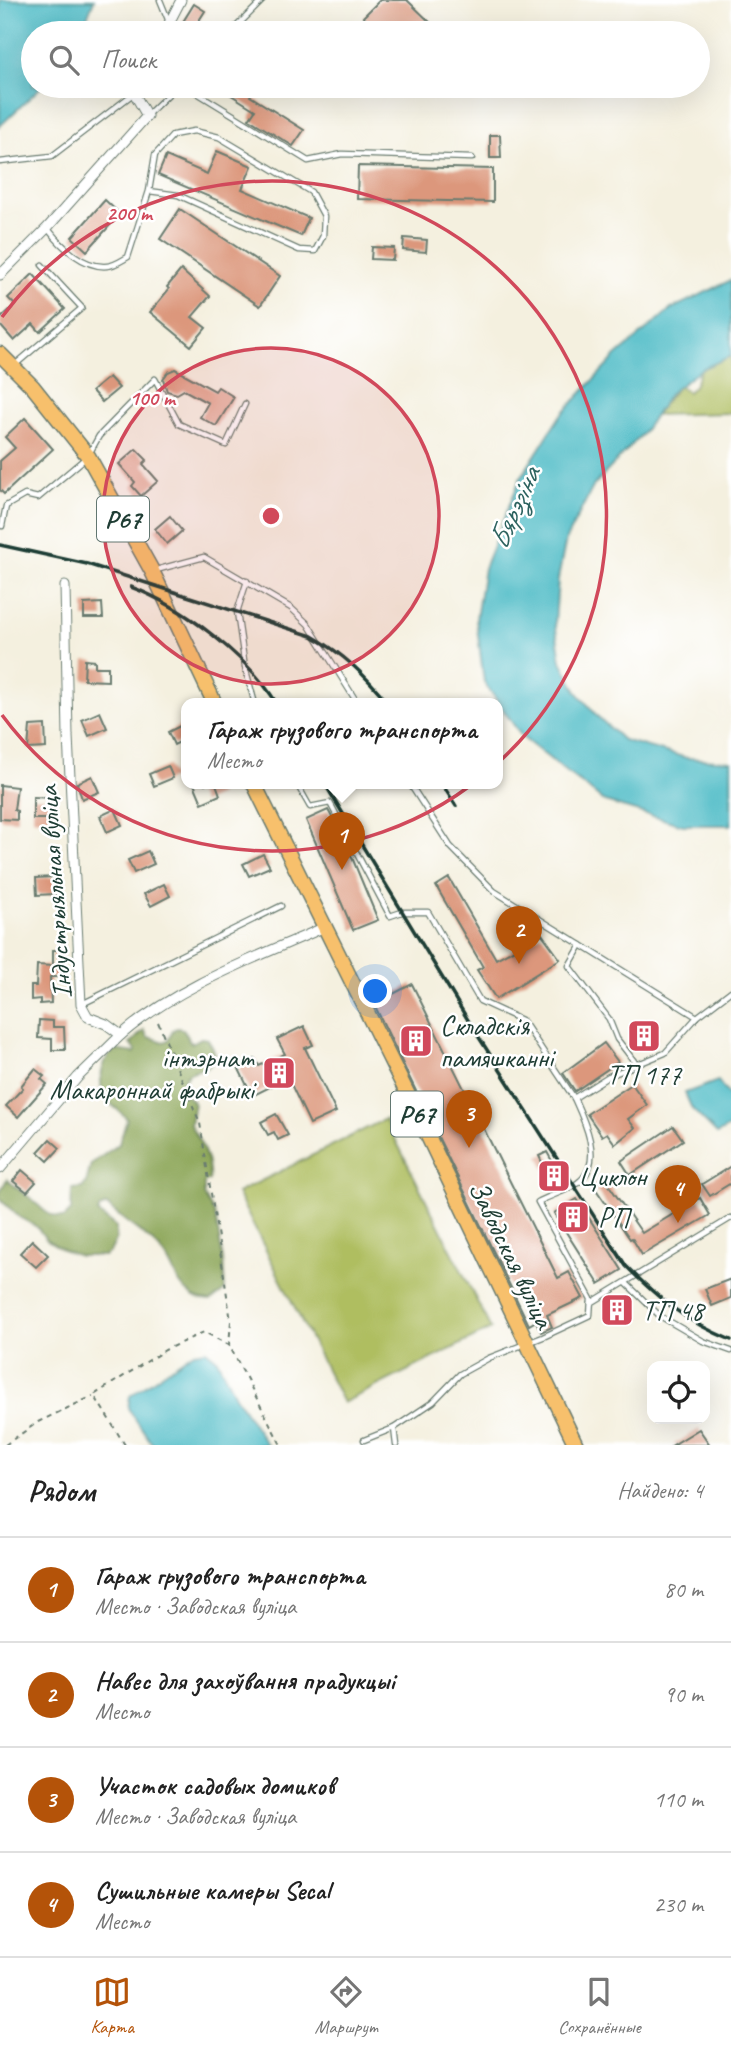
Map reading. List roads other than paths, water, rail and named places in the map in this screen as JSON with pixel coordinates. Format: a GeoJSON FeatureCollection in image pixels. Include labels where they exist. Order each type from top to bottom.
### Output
{"type":"FeatureCollection","features":[{"type":"Feature","properties":{"kind":"main road","name":"Р67"},"geometry":{"type":"LineString","coordinates":[[0,354],[33,387],[88,456],[152,571],[212,698]]}},
{"type":"Feature","properties":{"kind":"main road","name":"Заводская вуліца"},"geometry":{"type":"LineString","coordinates":[[256,789],[576,1445]]}},
{"type":"Feature","properties":{"kind":"street"},"geometry":{"type":"LineString","coordinates":[[170,21],[181,0]]}},
{"type":"Feature","properties":{"kind":"street"},"geometry":{"type":"LineString","coordinates":[[0,275],[47,228],[147,116],[139,98]]}},
{"type":"Feature","properties":{"kind":"street","name":"Індустрыяльная вуліца"},"geometry":{"type":"LineString","coordinates":[[65,586],[68,736],[81,1004],[88,1017],[106,1024],[121,1035]]}},
{"type":"Feature","properties":{"kind":"street"},"geometry":{"type":"LineString","coordinates":[[0,1169],[78,1077],[121,1035],[187,989],[325,927]]}},
{"type":"Feature","properties":{"kind":"lane"},"geometry":{"type":"LineString","coordinates":[[160,0],[168,21]]}},
{"type":"Feature","properties":{"kind":"lane"},"geometry":{"type":"LineString","coordinates":[[242,21],[263,0]]}},
{"type":"Feature","properties":{"kind":"lane"},"geometry":{"type":"LineString","coordinates":[[0,162],[52,156],[126,98]]}},
{"type":"Feature","properties":{"kind":"lane"},"geometry":{"type":"LineString","coordinates":[[147,116],[165,98]]}},
{"type":"Feature","properties":{"kind":"lane"},"geometry":{"type":"LineString","coordinates":[[206,98],[308,161],[342,154],[472,158]]}},
{"type":"Feature","properties":{"kind":"lane"},"geometry":{"type":"LineString","coordinates":[[47,228],[88,264],[110,267],[128,257],[149,191],[155,155],[173,135],[194,131],[219,137],[311,192],[324,216],[323,236],[315,251],[299,250],[178,195],[149,191]]}},
{"type":"Feature","properties":{"kind":"lane"},"geometry":{"type":"LineString","coordinates":[[12,366],[82,308],[42,265]]}},
{"type":"Feature","properties":{"kind":"lane"},"geometry":{"type":"LineString","coordinates":[[2,526],[6,506],[25,495],[38,498],[88,456],[99,436],[155,379],[179,424],[226,445],[245,404]]}},
{"type":"Feature","properties":{"kind":"lane"},"geometry":{"type":"LineString","coordinates":[[152,571],[204,557],[291,608],[308,624],[354,698]]}},
{"type":"Feature","properties":{"kind":"lane"},"geometry":{"type":"LineString","coordinates":[[247,581],[237,612],[245,667],[253,698]]}},
{"type":"Feature","properties":{"kind":"lane"},"geometry":{"type":"LineString","coordinates":[[300,789],[310,807],[330,803],[390,916],[402,912],[428,912],[480,1001],[523,1021],[574,1098],[590,1132],[590,1168],[582,1180],[538,1202],[591,1299],[590,1315],[489,1358],[460,1374],[433,1402],[394,1428],[364,1440]]}},
{"type":"Feature","properties":{"kind":"lane"},"geometry":{"type":"LineString","coordinates":[[413,789],[450,846],[494,891],[697,1017]]}},
{"type":"Feature","properties":{"kind":"lane"},"geometry":{"type":"LineString","coordinates":[[81,1004],[281,906]]}},
{"type":"Feature","properties":{"kind":"lane"},"geometry":{"type":"LineString","coordinates":[[581,946],[569,966],[609,1019],[617,1039],[637,1065]]}},
{"type":"Feature","properties":{"kind":"lane"},"geometry":{"type":"LineString","coordinates":[[574,1098],[609,1076],[665,1053],[697,1017],[731,991]]}},
{"type":"Feature","properties":{"kind":"lane"},"geometry":{"type":"LineString","coordinates":[[591,1303],[731,1218]]}},
{"type":"Feature","properties":{"kind":"lane"},"geometry":{"type":"LineString","coordinates":[[626,1283],[660,1316],[703,1341],[731,1352]]}},
{"type":"Feature","properties":{"kind":"lane"},"geometry":{"type":"LineString","coordinates":[[394,1428],[396,1445]]}},
{"type":"Feature","properties":{"kind":"water"},"geometry":{"type":"Polygon","coordinates":[[[0,0],[94,0],[86,21],[21,21],[21,98],[29,98],[0,126],[0,0]]]}},
{"type":"Feature","properties":{"kind":"water","name":"Бярэзіна"},"geometry":{"type":"Polygon","coordinates":[[[731,280],[731,356],[701,369],[670,393],[642,434],[594,485],[566,539],[558,579],[555,623],[561,661],[577,692],[597,716],[623,740],[687,758],[731,761],[731,825],[683,825],[605,802],[522,737],[503,710],[503,698],[495,698],[484,682],[476,619],[484,568],[520,479],[560,416],[616,356],[671,309],[731,280]]]}},
{"type":"Feature","properties":{"kind":"water"},"geometry":{"type":"Polygon","coordinates":[[[718,1081],[731,1098],[731,1126],[717,1134],[692,1109],[685,1093],[718,1081]]]}},
{"type":"Feature","properties":{"kind":"water"},"geometry":{"type":"Polygon","coordinates":[[[206,1350],[217,1359],[235,1396],[267,1445],[153,1445],[128,1408],[130,1396],[194,1352],[206,1350]]]}},
{"type":"Feature","properties":{"kind":"railway"},"geometry":{"type":"LineString","coordinates":[[0,545],[87,564],[312,636],[354,666],[384,698]]}},
{"type":"Feature","properties":{"kind":"railway"},"geometry":{"type":"LineString","coordinates":[[131,587],[171,607],[213,635],[250,669],[273,698]]}},
{"type":"Feature","properties":{"kind":"railway"},"geometry":{"type":"LineString","coordinates":[[328,789],[471,1025],[626,1266],[674,1309],[731,1340]]}},
{"type":"Feature","properties":{"kind":"railway"},"geometry":{"type":"LineString","coordinates":[[445,789],[456,806]]}},
{"type":"Feature","properties":{"kind":"place","name":"Гараж грузового транспорта"},"geometry":{"type":"Point","coordinates":[342,870]}},
{"type":"Feature","properties":{"kind":"place","name":"Навес для захоўвання прадукцыі"},"geometry":{"type":"Point","coordinates":[519,964]}},
{"type":"Feature","properties":{"kind":"place","name":"ТП 177"},"geometry":{"type":"Point","coordinates":[644,1036]}},
{"type":"Feature","properties":{"kind":"place","name":"Складскія памяшканні"},"geometry":{"type":"Point","coordinates":[416,1041]}},
{"type":"Feature","properties":{"kind":"place","name":"інтэрнат Макароннай фабрыкі"},"geometry":{"type":"Point","coordinates":[279,1073]}},
{"type":"Feature","properties":{"kind":"place","name":"Участок садовых домиков"},"geometry":{"type":"Point","coordinates":[469,1148]}},
{"type":"Feature","properties":{"kind":"place","name":"Циклон"},"geometry":{"type":"Point","coordinates":[554,1176]}},
{"type":"Feature","properties":{"kind":"place","name":"РП"},"geometry":{"type":"Point","coordinates":[573,1217]}},
{"type":"Feature","properties":{"kind":"place","name":"Сушильные камеры Secal"},"geometry":{"type":"Point","coordinates":[678,1223]}},
{"type":"Feature","properties":{"kind":"place","name":"ТП 48"},"geometry":{"type":"Point","coordinates":[617,1310]}}]}
